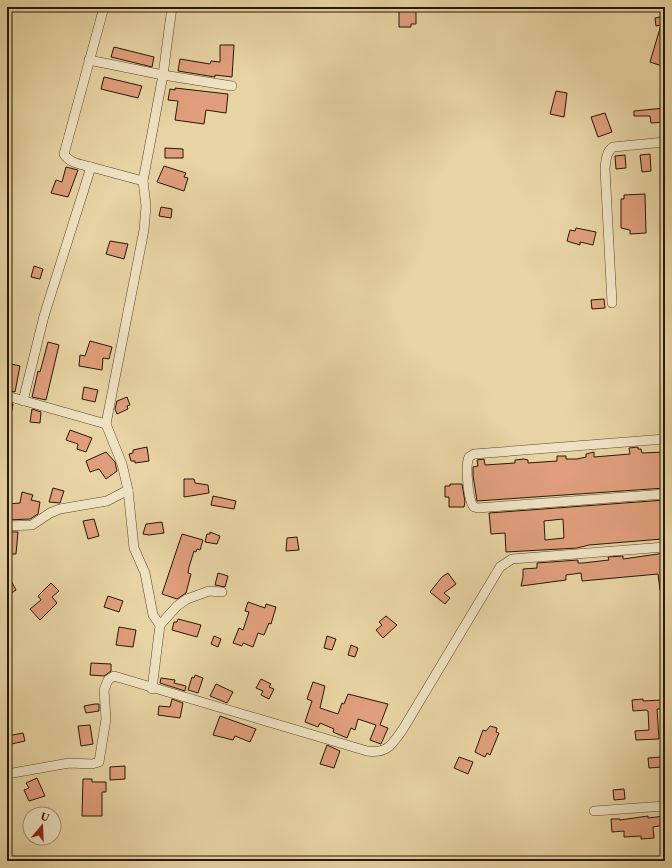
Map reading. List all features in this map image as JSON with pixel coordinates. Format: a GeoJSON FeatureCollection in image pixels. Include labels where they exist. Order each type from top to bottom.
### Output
{"type":"FeatureCollection","features":[{"type":"Feature","properties":{"kind":"street"},"geometry":{"type":"LineString","coordinates":[[104,7],[64,154],[67,159],[74,163],[143,181]]}},
{"type":"Feature","properties":{"kind":"street"},"geometry":{"type":"LineString","coordinates":[[160,625],[154,615],[145,573],[134,548],[128,490],[122,464],[106,424],[144,230],[146,206],[143,181],[163,75],[172,7]]}},
{"type":"Feature","properties":{"kind":"street"},"geometry":{"type":"LineString","coordinates":[[89,60],[163,75],[232,86]]}},
{"type":"Feature","properties":{"kind":"street"},"geometry":{"type":"LineString","coordinates":[[612,303],[605,168],[607,155],[609,150],[613,147],[665,142]]}},
{"type":"Feature","properties":{"kind":"street"},"geometry":{"type":"LineString","coordinates":[[23,401],[44,316],[91,167]]}},
{"type":"Feature","properties":{"kind":"street"},"geometry":{"type":"LineString","coordinates":[[7,396],[106,424]]}},
{"type":"Feature","properties":{"kind":"street"},"geometry":{"type":"LineString","coordinates":[[665,439],[474,454],[469,457],[467,464],[470,502],[474,508],[665,494]]}},
{"type":"Feature","properties":{"kind":"street"},"geometry":{"type":"LineString","coordinates":[[7,526],[32,525],[50,513],[60,509],[107,501],[128,490]]}},
{"type":"Feature","properties":{"kind":"street"},"geometry":{"type":"LineString","coordinates":[[7,774],[68,763],[92,764],[99,762],[106,719],[104,690],[108,680],[114,676],[152,689],[367,751],[383,751],[392,744],[403,729],[500,567],[506,561],[512,559],[665,547]]}},
{"type":"Feature","properties":{"kind":"street"},"geometry":{"type":"LineString","coordinates":[[152,689],[160,625],[177,606],[187,599],[209,590],[222,592]]}},
{"type":"Feature","properties":{"kind":"street"},"geometry":{"type":"LineString","coordinates":[[594,811],[665,806]]}},
{"type":"Feature","properties":{"kind":"building"},"geometry":{"type":"Polygon","coordinates":[[[399,7],[416,7],[416,24],[411,24],[411,27],[399,27],[399,7]]]}},
{"type":"Feature","properties":{"kind":"building"},"geometry":{"type":"Polygon","coordinates":[[[665,16],[665,67],[650,62],[661,25],[656,26],[655,18],[665,16]]]}},
{"type":"Feature","properties":{"kind":"building"},"geometry":{"type":"Polygon","coordinates":[[[220,45],[234,45],[232,77],[215,75],[215,77],[178,71],[180,59],[210,64],[211,61],[220,62],[220,45]]]}},
{"type":"Feature","properties":{"kind":"building"},"geometry":{"type":"Polygon","coordinates":[[[114,47],[154,57],[152,67],[111,57],[114,47]]]}},
{"type":"Feature","properties":{"kind":"building"},"geometry":{"type":"Polygon","coordinates":[[[104,77],[142,86],[138,98],[101,89],[104,77]]]}},
{"type":"Feature","properties":{"kind":"building"},"geometry":{"type":"Polygon","coordinates":[[[175,88],[228,94],[226,113],[206,110],[204,124],[175,120],[178,101],[168,100],[170,89],[175,90],[175,88]]]}},
{"type":"Feature","properties":{"kind":"building"},"geometry":{"type":"Polygon","coordinates":[[[556,91],[567,93],[564,117],[550,114],[556,91]]]}},
{"type":"Feature","properties":{"kind":"building"},"geometry":{"type":"Polygon","coordinates":[[[665,108],[665,122],[651,123],[650,116],[634,116],[634,111],[665,108]]]}},
{"type":"Feature","properties":{"kind":"building"},"geometry":{"type":"Polygon","coordinates":[[[605,113],[612,132],[598,137],[591,117],[605,113]]]}},
{"type":"Feature","properties":{"kind":"building"},"geometry":{"type":"Polygon","coordinates":[[[165,148],[183,149],[183,158],[165,158],[165,148]]]}},
{"type":"Feature","properties":{"kind":"building"},"geometry":{"type":"Polygon","coordinates":[[[650,154],[651,171],[642,172],[640,155],[650,154]]]}},
{"type":"Feature","properties":{"kind":"building"},"geometry":{"type":"Polygon","coordinates":[[[625,155],[626,168],[616,169],[615,156],[625,155]]]}},
{"type":"Feature","properties":{"kind":"building"},"geometry":{"type":"Polygon","coordinates":[[[164,166],[186,173],[184,177],[188,178],[184,191],[157,182],[164,166]]]}},
{"type":"Feature","properties":{"kind":"building"},"geometry":{"type":"Polygon","coordinates":[[[66,167],[78,170],[68,197],[51,193],[56,180],[62,182],[66,167]]]}},
{"type":"Feature","properties":{"kind":"building"},"geometry":{"type":"Polygon","coordinates":[[[645,194],[646,233],[630,234],[630,230],[621,228],[621,199],[624,199],[624,195],[645,194]]]}},
{"type":"Feature","properties":{"kind":"building"},"geometry":{"type":"Polygon","coordinates":[[[161,207],[172,209],[171,218],[159,216],[161,207]]]}},
{"type":"Feature","properties":{"kind":"building"},"geometry":{"type":"Polygon","coordinates":[[[576,228],[596,232],[593,245],[580,242],[580,245],[567,241],[570,230],[575,231],[576,228]]]}},
{"type":"Feature","properties":{"kind":"building"},"geometry":{"type":"Polygon","coordinates":[[[110,241],[128,244],[124,259],[106,254],[110,241]]]}},
{"type":"Feature","properties":{"kind":"building"},"geometry":{"type":"Polygon","coordinates":[[[34,266],[43,269],[40,279],[31,277],[34,266]]]}},
{"type":"Feature","properties":{"kind":"building"},"geometry":{"type":"Polygon","coordinates":[[[604,299],[605,308],[592,309],[591,300],[604,299]]]}},
{"type":"Feature","properties":{"kind":"building"},"geometry":{"type":"Polygon","coordinates":[[[90,341],[112,347],[109,359],[103,358],[102,370],[79,366],[80,355],[85,356],[90,341]]]}},
{"type":"Feature","properties":{"kind":"building"},"geometry":{"type":"Polygon","coordinates":[[[48,342],[59,345],[46,400],[32,397],[38,371],[40,372],[48,342]]]}},
{"type":"Feature","properties":{"kind":"building"},"geometry":{"type":"Polygon","coordinates":[[[7,363],[20,366],[15,392],[7,390],[7,363]]]}},
{"type":"Feature","properties":{"kind":"building"},"geometry":{"type":"Polygon","coordinates":[[[84,387],[98,390],[95,402],[82,399],[84,387]]]}},
{"type":"Feature","properties":{"kind":"building"},"geometry":{"type":"Polygon","coordinates":[[[127,397],[130,405],[127,406],[128,409],[117,414],[115,409],[117,401],[127,397]]]}},
{"type":"Feature","properties":{"kind":"building"},"geometry":{"type":"Polygon","coordinates":[[[7,402],[13,404],[11,415],[7,415],[7,402]]]}},
{"type":"Feature","properties":{"kind":"building"},"geometry":{"type":"Polygon","coordinates":[[[32,409],[41,412],[40,423],[30,422],[32,409]]]}},
{"type":"Feature","properties":{"kind":"building"},"geometry":{"type":"Polygon","coordinates":[[[70,430],[92,438],[86,452],[77,449],[78,444],[66,440],[70,430]]]}},
{"type":"Feature","properties":{"kind":"building"},"geometry":{"type":"Polygon","coordinates":[[[147,447],[149,461],[135,463],[135,461],[131,461],[129,454],[133,453],[133,450],[147,447]]]}},
{"type":"Feature","properties":{"kind":"building"},"geometry":{"type":"Polygon","coordinates":[[[638,447],[638,449],[641,449],[642,453],[665,452],[665,488],[477,501],[473,467],[478,466],[477,460],[484,459],[485,465],[515,463],[515,460],[524,459],[528,460],[528,463],[557,461],[557,456],[566,456],[566,459],[577,459],[586,457],[586,454],[594,452],[594,457],[630,454],[629,448],[638,447]]]}},
{"type":"Feature","properties":{"kind":"building"},"geometry":{"type":"Polygon","coordinates":[[[106,452],[115,462],[117,471],[106,479],[99,469],[90,472],[86,461],[106,452]]]}},
{"type":"Feature","properties":{"kind":"building"},"geometry":{"type":"Polygon","coordinates":[[[184,479],[194,479],[195,483],[208,485],[209,493],[184,497],[184,479]]]}},
{"type":"Feature","properties":{"kind":"building"},"geometry":{"type":"Polygon","coordinates":[[[450,484],[462,484],[465,502],[464,507],[449,507],[449,497],[445,497],[445,486],[450,486],[450,484]]]}},
{"type":"Feature","properties":{"kind":"building"},"geometry":{"type":"Polygon","coordinates":[[[53,488],[64,491],[60,503],[49,502],[53,488]]]}},
{"type":"Feature","properties":{"kind":"building"},"geometry":{"type":"Polygon","coordinates":[[[22,492],[33,495],[31,500],[40,502],[38,514],[30,519],[7,520],[7,504],[20,503],[22,492]]]}},
{"type":"Feature","properties":{"kind":"building"},"geometry":{"type":"Polygon","coordinates":[[[213,496],[236,501],[234,509],[211,505],[213,496]]]}},
{"type":"Feature","properties":{"kind":"building"},"geometry":{"type":"Polygon","coordinates":[[[665,500],[665,518],[663,518],[665,531],[663,531],[663,535],[661,536],[662,539],[589,545],[577,548],[506,552],[505,533],[491,534],[489,513],[665,500]],[[563,519],[544,521],[545,540],[564,538],[563,519]]]}},
{"type":"Feature","properties":{"kind":"building"},"geometry":{"type":"Polygon","coordinates":[[[94,519],[99,536],[88,539],[83,521],[94,519]]]}},
{"type":"Feature","properties":{"kind":"building"},"geometry":{"type":"Polygon","coordinates":[[[162,522],[164,533],[149,535],[143,534],[146,524],[162,522]]]}},
{"type":"Feature","properties":{"kind":"building"},"geometry":{"type":"Polygon","coordinates":[[[7,532],[18,532],[16,554],[7,554],[7,532]]]}},
{"type":"Feature","properties":{"kind":"building"},"geometry":{"type":"Polygon","coordinates":[[[210,532],[220,536],[217,544],[205,542],[207,534],[210,534],[210,532]]]}},
{"type":"Feature","properties":{"kind":"building"},"geometry":{"type":"Polygon","coordinates":[[[182,534],[203,540],[200,550],[197,549],[196,552],[194,551],[189,567],[188,573],[191,574],[186,593],[177,599],[162,594],[182,534]]]}},
{"type":"Feature","properties":{"kind":"building"},"geometry":{"type":"Polygon","coordinates":[[[297,537],[299,550],[286,551],[287,538],[297,537]]]}},
{"type":"Feature","properties":{"kind":"building"},"geometry":{"type":"Polygon","coordinates":[[[665,553],[665,590],[660,590],[658,574],[582,581],[581,573],[566,575],[566,580],[521,586],[523,569],[537,568],[537,563],[578,560],[578,563],[583,563],[609,560],[608,557],[623,556],[623,559],[665,553]]]}},
{"type":"Feature","properties":{"kind":"building"},"geometry":{"type":"Polygon","coordinates":[[[7,573],[16,590],[10,594],[7,589],[7,573]]]}},
{"type":"Feature","properties":{"kind":"building"},"geometry":{"type":"Polygon","coordinates":[[[218,573],[228,576],[225,587],[215,585],[218,573]]]}},
{"type":"Feature","properties":{"kind":"building"},"geometry":{"type":"Polygon","coordinates":[[[448,573],[456,584],[444,593],[450,598],[445,604],[430,592],[442,577],[448,573]]]}},
{"type":"Feature","properties":{"kind":"building"},"geometry":{"type":"Polygon","coordinates":[[[51,583],[59,591],[52,597],[57,603],[40,620],[30,609],[41,600],[38,596],[51,583]]]}},
{"type":"Feature","properties":{"kind":"building"},"geometry":{"type":"Polygon","coordinates":[[[108,596],[123,601],[119,612],[104,607],[108,596]]]}},
{"type":"Feature","properties":{"kind":"building"},"geometry":{"type":"Polygon","coordinates":[[[248,602],[265,608],[266,604],[276,607],[271,624],[269,623],[264,635],[258,633],[253,647],[243,643],[242,646],[233,643],[239,628],[243,630],[249,612],[245,611],[248,602]]]}},
{"type":"Feature","properties":{"kind":"building"},"geometry":{"type":"Polygon","coordinates":[[[386,616],[397,625],[383,638],[376,630],[382,625],[379,622],[386,616]]]}},
{"type":"Feature","properties":{"kind":"building"},"geometry":{"type":"Polygon","coordinates":[[[178,619],[201,625],[197,637],[172,630],[174,622],[177,622],[178,619]]]}},
{"type":"Feature","properties":{"kind":"building"},"geometry":{"type":"Polygon","coordinates":[[[119,627],[136,630],[133,647],[116,645],[119,627]]]}},
{"type":"Feature","properties":{"kind":"building"},"geometry":{"type":"Polygon","coordinates":[[[214,636],[221,639],[218,647],[211,644],[214,636]]]}},
{"type":"Feature","properties":{"kind":"building"},"geometry":{"type":"Polygon","coordinates":[[[327,636],[336,639],[332,650],[324,648],[327,636]]]}},
{"type":"Feature","properties":{"kind":"building"},"geometry":{"type":"Polygon","coordinates":[[[351,645],[358,648],[355,657],[348,655],[351,645]]]}},
{"type":"Feature","properties":{"kind":"building"},"geometry":{"type":"Polygon","coordinates":[[[91,663],[111,664],[111,671],[104,676],[90,675],[91,663]]]}},
{"type":"Feature","properties":{"kind":"building"},"geometry":{"type":"Polygon","coordinates":[[[195,675],[203,678],[198,693],[188,690],[192,677],[194,678],[195,675]]]}},
{"type":"Feature","properties":{"kind":"building"},"geometry":{"type":"Polygon","coordinates":[[[161,678],[175,680],[174,683],[186,686],[185,691],[160,683],[161,678]]]}},
{"type":"Feature","properties":{"kind":"building"},"geometry":{"type":"Polygon","coordinates":[[[261,679],[271,684],[269,687],[274,689],[269,699],[261,695],[263,691],[256,688],[261,679]]]}},
{"type":"Feature","properties":{"kind":"building"},"geometry":{"type":"Polygon","coordinates":[[[313,682],[325,686],[320,708],[338,714],[342,703],[344,704],[348,694],[388,704],[380,725],[388,728],[381,744],[370,740],[376,725],[358,719],[355,730],[351,728],[347,738],[333,732],[334,729],[320,723],[318,727],[305,722],[312,701],[307,699],[313,682]]]}},
{"type":"Feature","properties":{"kind":"building"},"geometry":{"type":"Polygon","coordinates":[[[216,684],[233,692],[227,703],[210,696],[216,684]]]}},
{"type":"Feature","properties":{"kind":"building"},"geometry":{"type":"Polygon","coordinates":[[[172,699],[183,703],[180,718],[158,715],[159,706],[170,707],[172,699]]]}},
{"type":"Feature","properties":{"kind":"building"},"geometry":{"type":"Polygon","coordinates":[[[643,699],[643,701],[661,700],[662,709],[657,709],[659,739],[636,740],[635,731],[649,730],[648,711],[633,711],[632,700],[643,699]]]}},
{"type":"Feature","properties":{"kind":"building"},"geometry":{"type":"Polygon","coordinates":[[[99,704],[99,711],[86,713],[84,706],[99,704]]]}},
{"type":"Feature","properties":{"kind":"building"},"geometry":{"type":"Polygon","coordinates":[[[220,716],[256,729],[250,742],[235,736],[233,740],[213,735],[220,716]]]}},
{"type":"Feature","properties":{"kind":"building"},"geometry":{"type":"Polygon","coordinates":[[[90,725],[93,744],[81,746],[78,726],[90,725]]]}},
{"type":"Feature","properties":{"kind":"building"},"geometry":{"type":"Polygon","coordinates":[[[490,726],[497,728],[496,732],[499,733],[490,755],[487,753],[485,757],[475,752],[483,730],[486,731],[490,726]]]}},
{"type":"Feature","properties":{"kind":"building"},"geometry":{"type":"Polygon","coordinates":[[[23,733],[25,741],[7,745],[7,736],[23,733]]]}},
{"type":"Feature","properties":{"kind":"building"},"geometry":{"type":"Polygon","coordinates":[[[327,745],[340,751],[334,768],[320,764],[327,745]]]}},
{"type":"Feature","properties":{"kind":"building"},"geometry":{"type":"Polygon","coordinates":[[[459,757],[473,762],[468,774],[454,768],[459,757]]]}},
{"type":"Feature","properties":{"kind":"building"},"geometry":{"type":"Polygon","coordinates":[[[660,757],[662,767],[649,768],[648,758],[660,757]]]}},
{"type":"Feature","properties":{"kind":"building"},"geometry":{"type":"Polygon","coordinates":[[[125,766],[125,779],[110,780],[110,767],[125,766]]]}},
{"type":"Feature","properties":{"kind":"building"},"geometry":{"type":"Polygon","coordinates":[[[37,778],[45,796],[29,801],[24,790],[29,788],[26,783],[37,778]]]}},
{"type":"Feature","properties":{"kind":"building"},"geometry":{"type":"Polygon","coordinates":[[[83,779],[92,779],[92,782],[106,782],[106,792],[102,792],[102,816],[82,816],[83,779]]]}},
{"type":"Feature","properties":{"kind":"building"},"geometry":{"type":"Polygon","coordinates":[[[624,789],[625,799],[614,800],[613,790],[624,789]]]}},
{"type":"Feature","properties":{"kind":"building"},"geometry":{"type":"Polygon","coordinates":[[[648,816],[648,818],[665,816],[665,825],[653,827],[654,838],[641,839],[641,836],[624,837],[624,831],[612,832],[611,819],[620,820],[648,816]]]}}]}
